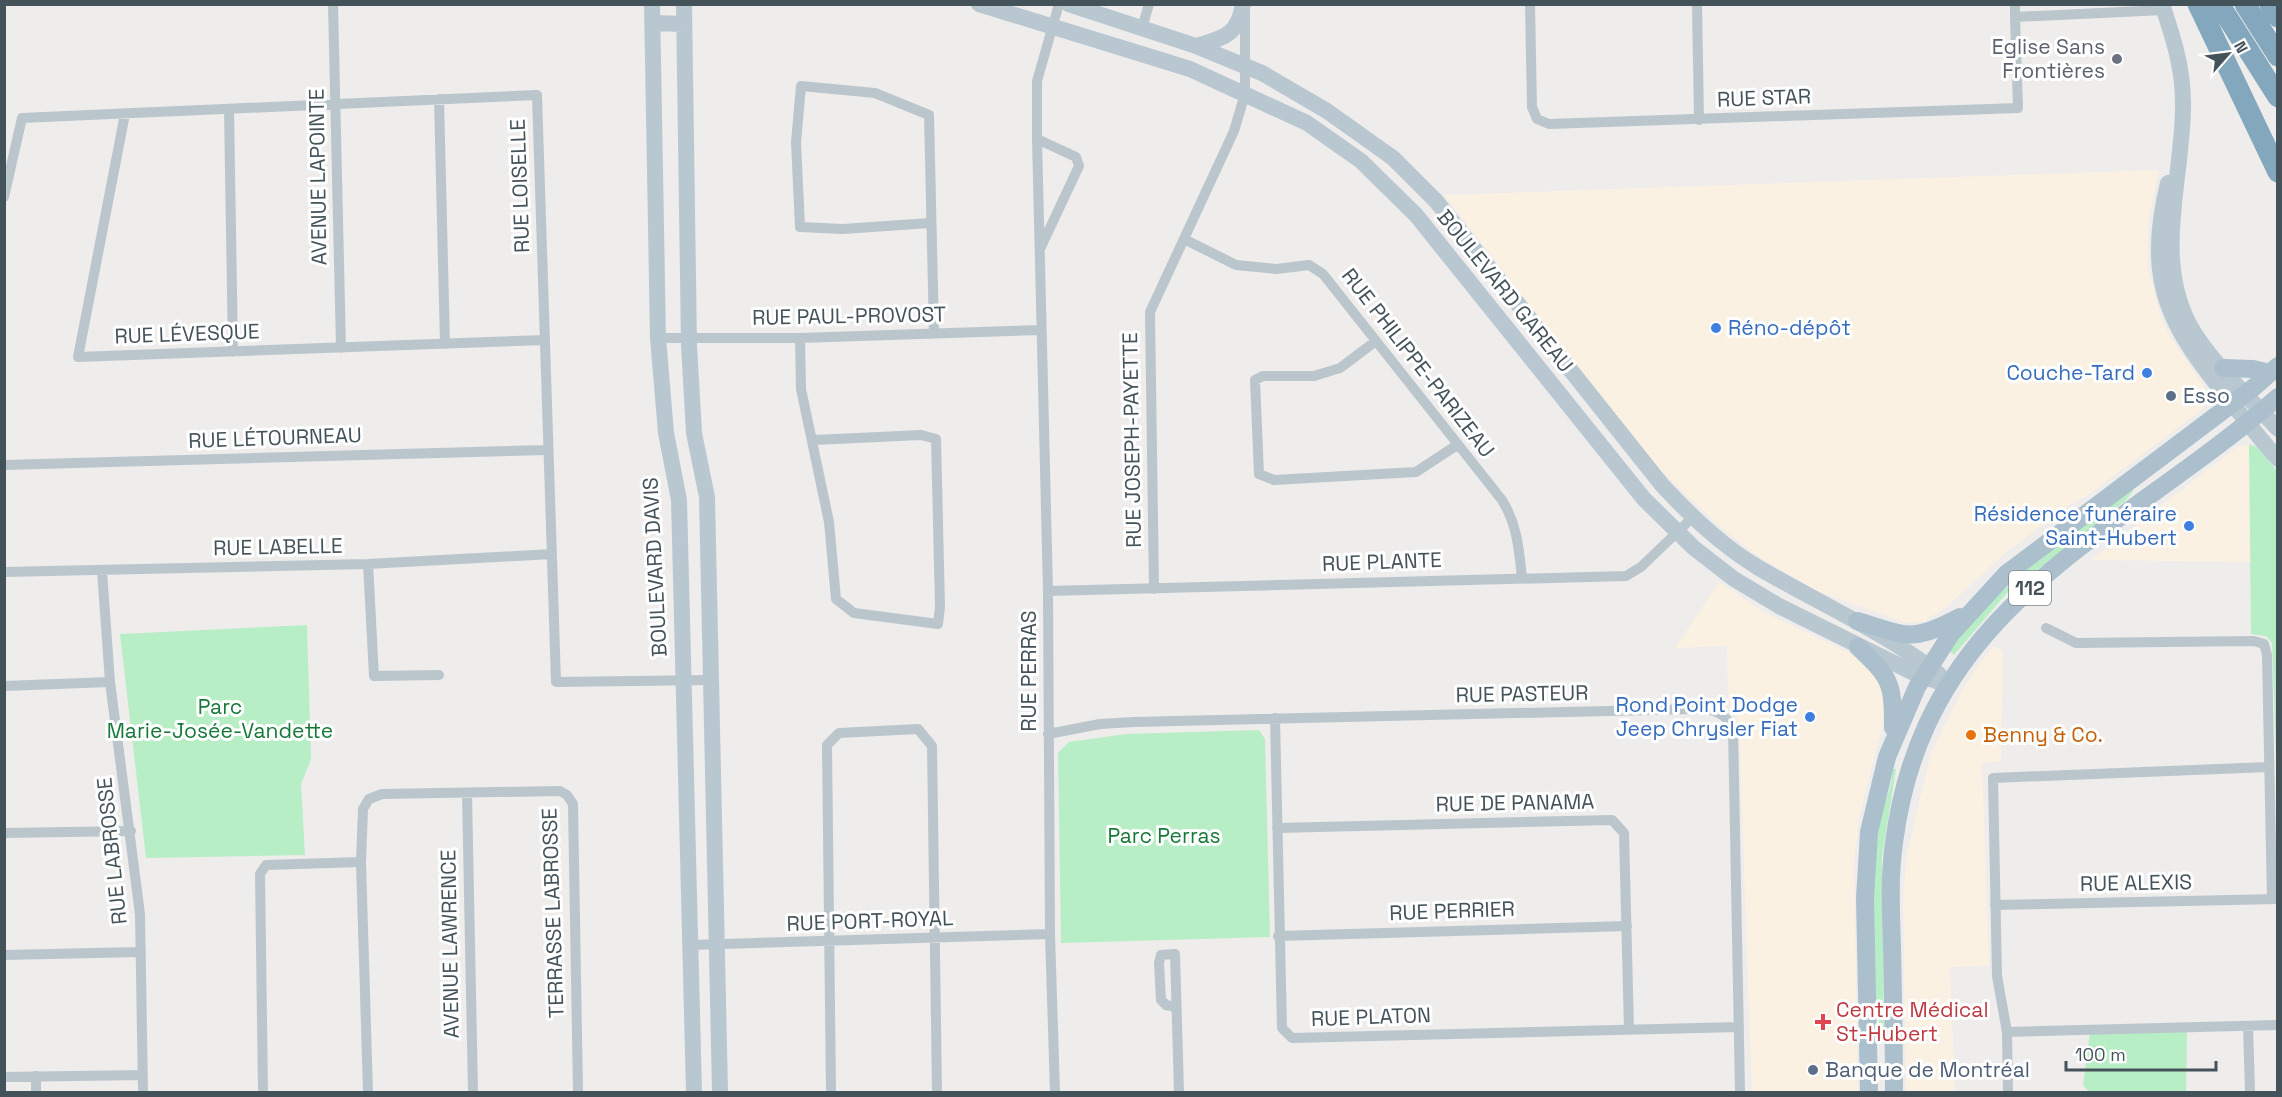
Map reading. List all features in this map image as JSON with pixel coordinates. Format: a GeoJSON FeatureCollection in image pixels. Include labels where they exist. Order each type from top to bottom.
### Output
{"type":"FeatureCollection","features":[{"type":"Feature","properties":{"kind":"highway"},"geometry":{"type":"LineString","coordinates":[[2198,4],[2277,172]]}},
{"type":"Feature","properties":{"kind":"highway"},"geometry":{"type":"LineString","coordinates":[[2219,4],[2277,97]]}},
{"type":"Feature","properties":{"kind":"highway"},"geometry":{"type":"LineString","coordinates":[[2245,4],[2277,56]]}},
{"type":"Feature","properties":{"kind":"highway"},"geometry":{"type":"LineString","coordinates":[[2270,4],[2277,17]]}},
{"type":"Feature","properties":{"kind":"main road"},"geometry":{"type":"LineString","coordinates":[[2223,368],[2274,369]]}},
{"type":"Feature","properties":{"kind":"main road","name":"112"},"geometry":{"type":"LineString","coordinates":[[1869,1092],[1867,851],[1879,782],[1893,740],[1926,671],[1967,613],[2016,565],[2239,398],[2274,369]]}},
{"type":"Feature","properties":{"kind":"main road","name":"112"},"geometry":{"type":"LineString","coordinates":[[1894,1092],[1891,894],[1894,843],[1910,770],[1927,726],[1948,683],[1981,638],[2028,590],[2247,423],[2277,397]]}},
{"type":"Feature","properties":{"kind":"main road"},"geometry":{"type":"LineString","coordinates":[[1857,621],[1915,635],[1931,632],[1967,613]]}},
{"type":"Feature","properties":{"kind":"main road"},"geometry":{"type":"LineString","coordinates":[[1858,647],[1880,668],[1889,684],[1894,700],[1893,740]]}},
{"type":"Feature","properties":{"kind":"street","name":"AVENUE LAPOINTE"},"geometry":{"type":"LineString","coordinates":[[333,4],[341,348]]}},
{"type":"Feature","properties":{"kind":"street","name":"BOULEVARD DAVIS"},"geometry":{"type":"LineString","coordinates":[[652,4],[658,338],[666,433],[679,500],[694,1092]]}},
{"type":"Feature","properties":{"kind":"street"},"geometry":{"type":"LineString","coordinates":[[684,4],[689,338],[694,433],[707,497],[720,1092]]}},
{"type":"Feature","properties":{"kind":"street","name":"BOULEVARD GAREAU"},"geometry":{"type":"LineString","coordinates":[[979,4],[1190,69],[1307,123],[1361,160],[1392,189],[1626,478],[1676,532],[1742,585],[1858,647],[1926,671]]}},
{"type":"Feature","properties":{"kind":"street","name":"RUE PERRAS"},"geometry":{"type":"LineString","coordinates":[[1055,1092],[1050,934],[1048,591],[1037,81],[1059,4]]}},
{"type":"Feature","properties":{"kind":"street","name":"BOULEVARD GAREAU"},"geometry":{"type":"LineString","coordinates":[[1068,4],[1246,64],[1327,111],[1394,158],[1436,201],[1662,485],[1693,517],[1758,568],[1857,621],[1926,671],[1948,683]]}},
{"type":"Feature","properties":{"kind":"street"},"geometry":{"type":"LineString","coordinates":[[1142,28],[1149,4]]}},
{"type":"Feature","properties":{"kind":"street"},"geometry":{"type":"LineString","coordinates":[[1196,46],[1227,35],[1241,20],[1244,4]]}},
{"type":"Feature","properties":{"kind":"street","name":"RUE JOSEPH-PAYETTE"},"geometry":{"type":"LineString","coordinates":[[1154,589],[1150,312],[1234,131],[1245,94],[1244,4]]}},
{"type":"Feature","properties":{"kind":"street","name":"RUE STAR"},"geometry":{"type":"LineString","coordinates":[[1530,4],[1532,107],[1538,119],[1549,124],[2018,108],[2015,17]]}},
{"type":"Feature","properties":{"kind":"street"},"geometry":{"type":"LineString","coordinates":[[1697,4],[1699,120]]}},
{"type":"Feature","properties":{"kind":"street"},"geometry":{"type":"LineString","coordinates":[[2015,4],[2015,17],[2163,8],[2181,67],[2183,114],[2171,229],[2174,276],[2191,327],[2223,368],[2239,398],[2247,423],[2277,459]]}},
{"type":"Feature","properties":{"kind":"street"},"geometry":{"type":"LineString","coordinates":[[653,23],[684,24]]}},
{"type":"Feature","properties":{"kind":"street"},"geometry":{"type":"LineString","coordinates":[[930,223],[843,229],[800,227],[796,142],[801,86],[875,93],[929,114],[934,333]]}},
{"type":"Feature","properties":{"kind":"street","name":"RUE LOISELLE"},"geometry":{"type":"LineString","coordinates":[[4,197],[22,118],[537,95],[556,682],[710,680]]}},
{"type":"Feature","properties":{"kind":"street"},"geometry":{"type":"LineString","coordinates":[[439,99],[444,344]]}},
{"type":"Feature","properties":{"kind":"street"},"geometry":{"type":"LineString","coordinates":[[229,109],[233,352]]}},
{"type":"Feature","properties":{"kind":"street","name":"RUE LÉVESQUE"},"geometry":{"type":"LineString","coordinates":[[125,114],[78,357],[545,340]]}},
{"type":"Feature","properties":{"kind":"street"},"geometry":{"type":"LineString","coordinates":[[2183,114],[2161,214],[2158,241],[2161,274],[2170,311],[2184,342],[2239,398],[2262,411],[2277,429]]}},
{"type":"Feature","properties":{"kind":"street","name":"RUE PERRAS"},"geometry":{"type":"LineString","coordinates":[[1037,139],[1076,157],[1079,166],[1040,250]]}},
{"type":"Feature","properties":{"kind":"street","name":"RUE PHILIPPE-PARIZEAU"},"geometry":{"type":"LineString","coordinates":[[1184,239],[1236,265],[1275,270],[1308,265],[1323,274],[1512,516],[1518,540],[1522,578]]}},
{"type":"Feature","properties":{"kind":"street","name":"RUE PAUL-PROVOST"},"geometry":{"type":"LineString","coordinates":[[658,338],[800,338],[1041,330]]}},
{"type":"Feature","properties":{"kind":"street"},"geometry":{"type":"LineString","coordinates":[[800,338],[801,389],[814,440],[829,522],[836,600],[854,613],[938,624],[940,607],[936,439],[921,435],[814,440]]}},
{"type":"Feature","properties":{"kind":"street"},"geometry":{"type":"LineString","coordinates":[[1376,341],[1340,368],[1314,376],[1263,376],[1255,380],[1259,474],[1274,480],[1416,472],[1457,445]]}},
{"type":"Feature","properties":{"kind":"street","name":"RUE LÉTOURNEAU"},"geometry":{"type":"LineString","coordinates":[[4,465],[547,450]]}},
{"type":"Feature","properties":{"kind":"street","name":"RUE PLANTE"},"geometry":{"type":"LineString","coordinates":[[1048,591],[1626,576],[1641,567],[1693,517]]}},
{"type":"Feature","properties":{"kind":"street","name":"RUE LABELLE"},"geometry":{"type":"LineString","coordinates":[[4,572],[368,564],[552,554]]}},
{"type":"Feature","properties":{"kind":"street"},"geometry":{"type":"LineString","coordinates":[[368,564],[374,676],[439,675]]}},
{"type":"Feature","properties":{"kind":"street","name":"RUE LABROSSE"},"geometry":{"type":"LineString","coordinates":[[102,571],[110,682],[131,831],[140,915],[144,1092]]}},
{"type":"Feature","properties":{"kind":"street"},"geometry":{"type":"LineString","coordinates":[[2046,628],[2076,644],[2254,641],[2264,645],[2267,655],[2268,767],[2275,899]]}},
{"type":"Feature","properties":{"kind":"street"},"geometry":{"type":"LineString","coordinates":[[4,686],[110,682]]}},
{"type":"Feature","properties":{"kind":"street","name":"RUE PASTEUR"},"geometry":{"type":"LineString","coordinates":[[1048,734],[1122,723],[1275,718],[1719,711],[1727,717],[1733,728],[1740,1092]]}},
{"type":"Feature","properties":{"kind":"street","name":"RUE PLATON"},"geometry":{"type":"LineString","coordinates":[[1275,718],[1278,936],[1282,1028],[1292,1038],[1739,1027]]}},
{"type":"Feature","properties":{"kind":"street"},"geometry":{"type":"LineString","coordinates":[[831,1092],[827,745],[839,733],[918,729],[932,746],[937,1092]]}},
{"type":"Feature","properties":{"kind":"street"},"geometry":{"type":"LineString","coordinates":[[2008,1092],[2007,1032],[1997,976],[1993,778],[2268,767]]}},
{"type":"Feature","properties":{"kind":"street","name":"TERRASSE LABROSSE"},"geometry":{"type":"LineString","coordinates":[[368,1092],[361,862],[363,808],[369,799],[382,794],[560,791],[567,795],[573,804],[578,1092]]}},
{"type":"Feature","properties":{"kind":"street","name":"AVENUE LAWRENCE"},"geometry":{"type":"LineString","coordinates":[[467,794],[473,1092]]}},
{"type":"Feature","properties":{"kind":"street","name":"RUE DE PANAMA"},"geometry":{"type":"LineString","coordinates":[[1277,828],[1612,820],[1624,833],[1629,1029]]}},
{"type":"Feature","properties":{"kind":"street"},"geometry":{"type":"LineString","coordinates":[[4,833],[131,831]]}},
{"type":"Feature","properties":{"kind":"street"},"geometry":{"type":"LineString","coordinates":[[263,1092],[260,874],[266,865],[361,862]]}},
{"type":"Feature","properties":{"kind":"street","name":"RUE ALEXIS"},"geometry":{"type":"LineString","coordinates":[[1995,906],[2275,899]]}},
{"type":"Feature","properties":{"kind":"street","name":"RUE PERRIER"},"geometry":{"type":"LineString","coordinates":[[1278,936],[1627,926]]}},
{"type":"Feature","properties":{"kind":"street","name":"RUE PORT-ROYAL"},"geometry":{"type":"LineString","coordinates":[[691,945],[1050,934]]}},
{"type":"Feature","properties":{"kind":"street"},"geometry":{"type":"LineString","coordinates":[[4,955],[141,952]]}},
{"type":"Feature","properties":{"kind":"street"},"geometry":{"type":"LineString","coordinates":[[1176,1007],[1179,1092]]}},
{"type":"Feature","properties":{"kind":"street"},"geometry":{"type":"LineString","coordinates":[[2007,1032],[2277,1025]]}},
{"type":"Feature","properties":{"kind":"street"},"geometry":{"type":"LineString","coordinates":[[2248,1026],[2250,1092]]}},
{"type":"Feature","properties":{"kind":"street"},"geometry":{"type":"LineString","coordinates":[[4,1077],[143,1075]]}},
{"type":"Feature","properties":{"kind":"street"},"geometry":{"type":"LineString","coordinates":[[36,1076],[36,1092]]}},
{"type":"Feature","properties":{"kind":"shaded area"},"geometry":{"type":"Polygon","coordinates":[[[2159,170],[2148,222],[2148,268],[2161,317],[2170,337],[2205,388],[2204,408],[2088,495],[2071,504],[2010,549],[1945,608],[1925,621],[1906,623],[1815,590],[1755,554],[1716,523],[1657,467],[1444,195],[2159,170]]]}},
{"type":"Feature","properties":{"kind":"shaded area"},"geometry":{"type":"Polygon","coordinates":[[[2249,444],[2251,562],[2091,560],[2237,447],[2249,444]]]}},
{"type":"Feature","properties":{"kind":"shaded area"},"geometry":{"type":"Polygon","coordinates":[[[1719,582],[1763,612],[1850,653],[1876,676],[1885,696],[1885,716],[1860,814],[1854,860],[1858,1092],[1752,1092],[1739,723],[1728,703],[1727,646],[1675,648],[1719,582]]]}},
{"type":"Feature","properties":{"kind":"shaded area"},"geometry":{"type":"Polygon","coordinates":[[[1993,646],[2003,651],[2001,761],[1982,763],[1989,966],[1950,967],[1955,1092],[1906,1092],[1903,895],[1907,853],[1931,753],[1965,685],[1993,646]]]}},
{"type":"Feature","properties":{"kind":"green space"},"geometry":{"type":"Polygon","coordinates":[[[2249,444],[2257,447],[2277,471],[2277,783],[2272,643],[2266,636],[2251,634],[2249,444]]]}},
{"type":"Feature","properties":{"kind":"green space"},"geometry":{"type":"Polygon","coordinates":[[[2131,488],[2133,491],[2125,501],[2006,594],[1954,655],[1949,651],[1968,627],[2011,583],[2131,488]]]}},
{"type":"Feature","properties":{"kind":"green space","name":"Parc Marie-Josée-Vandette"},"geometry":{"type":"Polygon","coordinates":[[[307,625],[311,759],[301,784],[305,855],[146,858],[120,634],[307,625]]]}},
{"type":"Feature","properties":{"kind":"green space","name":"Parc Perras"},"geometry":{"type":"Polygon","coordinates":[[[1259,730],[1265,739],[1270,937],[1061,943],[1058,753],[1069,742],[1126,734],[1259,730]]]}},
{"type":"Feature","properties":{"kind":"green space"},"geometry":{"type":"Polygon","coordinates":[[[1892,769],[1896,769],[1882,857],[1884,1037],[1879,1022],[1876,997],[1874,897],[1879,822],[1891,782],[1892,769]]]}},
{"type":"Feature","properties":{"kind":"green space"},"geometry":{"type":"Polygon","coordinates":[[[2187,1028],[2186,1092],[2089,1092],[2083,1085],[2090,1032],[2187,1028]]]}},
{"type":"Feature","properties":{"kind":"place","name":"Eglise Sans Frontières"},"geometry":{"type":"Point","coordinates":[2117,59]}},
{"type":"Feature","properties":{"kind":"place","name":"Réno-dépôt"},"geometry":{"type":"Point","coordinates":[1716,328]}},
{"type":"Feature","properties":{"kind":"place","name":"Couche-Tard"},"geometry":{"type":"Point","coordinates":[2147,373]}},
{"type":"Feature","properties":{"kind":"place","name":"Esso"},"geometry":{"type":"Point","coordinates":[2171,396]}},
{"type":"Feature","properties":{"kind":"place","name":"Résidence funéraire Saint-Hubert"},"geometry":{"type":"Point","coordinates":[2189,526]}},
{"type":"Feature","properties":{"kind":"place","name":"Rond Point Dodge Jeep Chrysler Fiat"},"geometry":{"type":"Point","coordinates":[1810,717]}},
{"type":"Feature","properties":{"kind":"place","name":"Benny & Co."},"geometry":{"type":"Point","coordinates":[1971,735]}},
{"type":"Feature","properties":{"kind":"place","name":"Centre Médical St-Hubert"},"geometry":{"type":"Point","coordinates":[1823,1022]}},
{"type":"Feature","properties":{"kind":"place","name":"Banque de Montréal"},"geometry":{"type":"Point","coordinates":[1813,1070]}}]}
